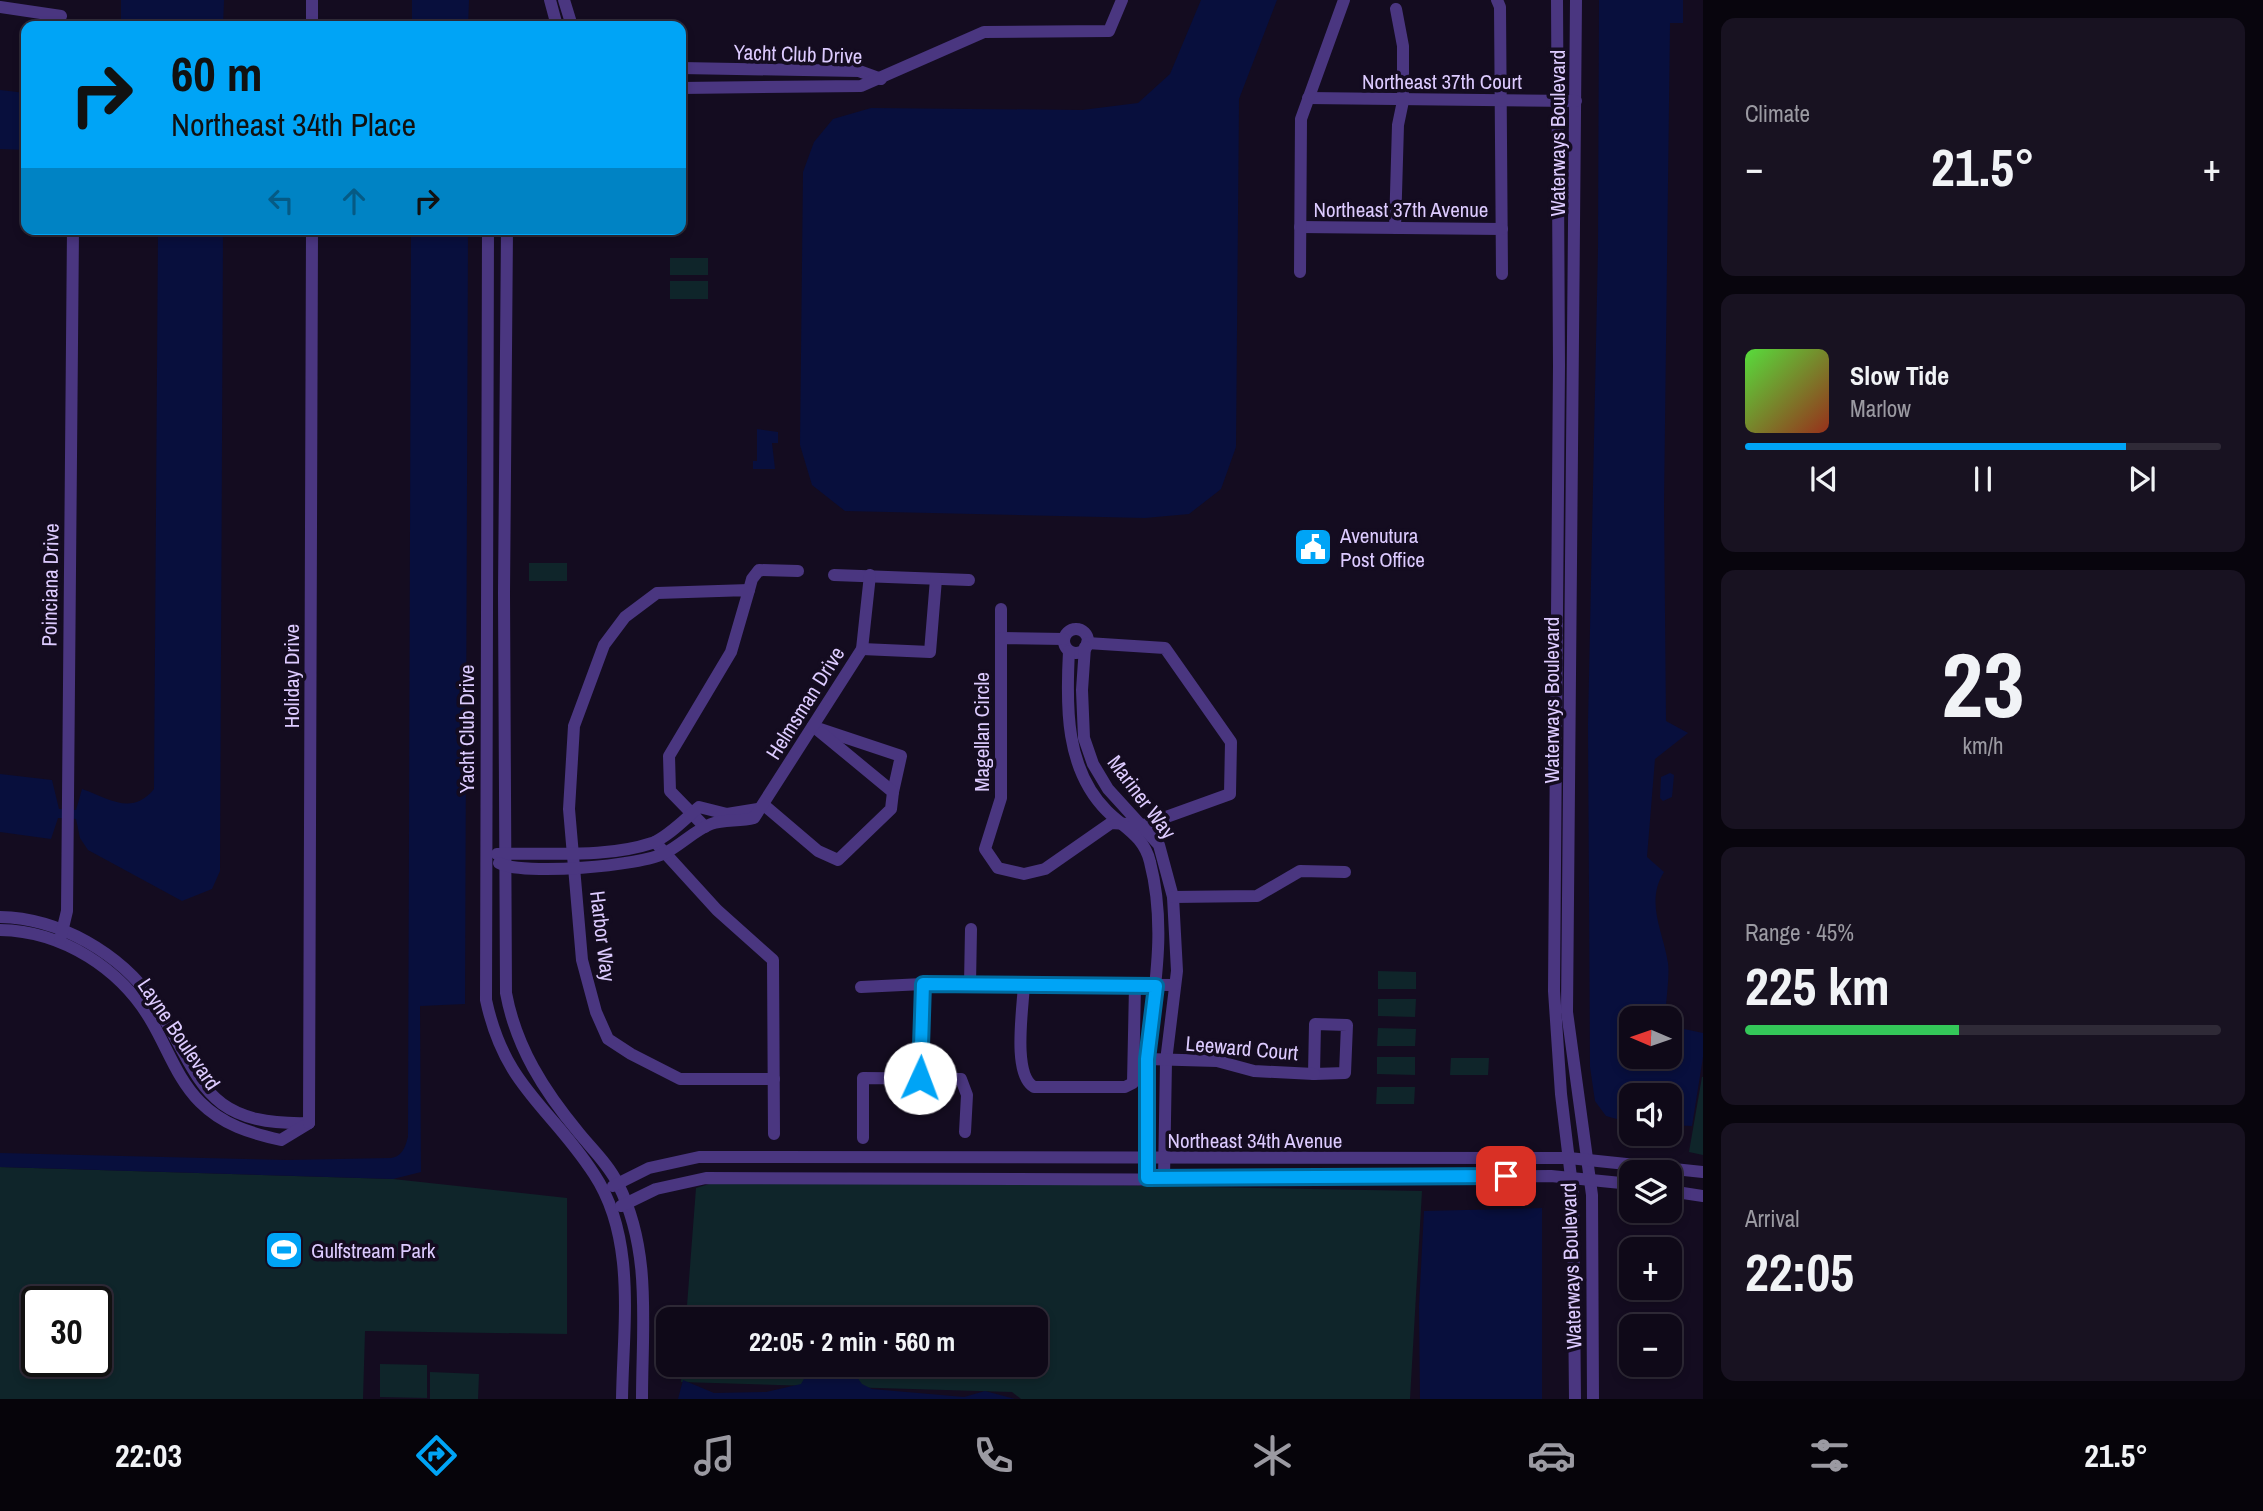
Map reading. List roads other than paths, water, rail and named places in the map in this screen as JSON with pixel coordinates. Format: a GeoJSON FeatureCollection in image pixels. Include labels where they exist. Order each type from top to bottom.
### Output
{"type":"FeatureCollection","features":[{"type":"Feature","properties":{"kind":"street"},"geometry":{"type":"LineString","coordinates":[[312,0],[312,21]]}},
{"type":"Feature","properties":{"kind":"street"},"geometry":{"type":"LineString","coordinates":[[550,0],[555,20]]}},
{"type":"Feature","properties":{"kind":"street"},"geometry":{"type":"LineString","coordinates":[[881,79],[984,32],[1110,31],[1122,0]]}},
{"type":"Feature","properties":{"kind":"street"},"geometry":{"type":"LineString","coordinates":[[1300,272],[1301,119],[1344,0]]}},
{"type":"Feature","properties":{"kind":"street"},"geometry":{"type":"LineString","coordinates":[[1497,0],[1500,7],[1503,100],[1502,274]]}},
{"type":"Feature","properties":{"kind":"street","name":"Waterways Boulevard"},"geometry":{"type":"LineString","coordinates":[[1557,0],[1554,990],[1571,1178],[1576,1281],[1575,1399]]}},
{"type":"Feature","properties":{"kind":"street","name":"Waterways Boulevard"},"geometry":{"type":"LineString","coordinates":[[1576,0],[1567,1012],[1592,1195],[1593,1399]]}},
{"type":"Feature","properties":{"kind":"street"},"geometry":{"type":"LineString","coordinates":[[555,20],[565,5]]}},
{"type":"Feature","properties":{"kind":"street"},"geometry":{"type":"LineString","coordinates":[[0,6],[61,16]]}},
{"type":"Feature","properties":{"kind":"street"},"geometry":{"type":"LineString","coordinates":[[1395,228],[1398,125],[1403,101],[1403,46],[1396,9]]}},
{"type":"Feature","properties":{"kind":"street","name":"Yacht Club Drive"},"geometry":{"type":"LineString","coordinates":[[686,68],[859,71],[881,79]]}},
{"type":"Feature","properties":{"kind":"street","name":"Yacht Club Drive"},"geometry":{"type":"LineString","coordinates":[[686,88],[860,86],[881,79]]}},
{"type":"Feature","properties":{"kind":"street","name":"Northeast 37th Court"},"geometry":{"type":"LineString","coordinates":[[1308,98],[1576,101]]}},
{"type":"Feature","properties":{"kind":"street","name":"Northeast 37th Avenue"},"geometry":{"type":"LineString","coordinates":[[1300,227],[1502,229]]}},
{"type":"Feature","properties":{"kind":"street","name":"Poinciana Drive"},"geometry":{"type":"LineString","coordinates":[[62,934],[67,911],[73,235]]}},
{"type":"Feature","properties":{"kind":"street","name":"Holiday Drive"},"geometry":{"type":"LineString","coordinates":[[309,1123],[312,235]]}},
{"type":"Feature","properties":{"kind":"street","name":"Yacht Club Drive"},"geometry":{"type":"LineString","coordinates":[[488,235],[486,1000],[496,1037],[512,1073],[594,1173],[611,1209],[623,1259],[622,1399]]}},
{"type":"Feature","properties":{"kind":"street","name":"Yacht Club Drive"},"geometry":{"type":"LineString","coordinates":[[507,235],[504,972],[509,1012],[536,1074],[616,1179],[638,1236],[643,1272],[642,1399]]}},
{"type":"Feature","properties":{"kind":"street"},"geometry":{"type":"LineString","coordinates":[[708,826],[670,791],[669,756],[731,652],[752,579],[759,570],[798,571]]}},
{"type":"Feature","properties":{"kind":"street"},"geometry":{"type":"LineString","coordinates":[[834,575],[969,580]]}},
{"type":"Feature","properties":{"kind":"street","name":"Helmsman Drive"},"geometry":{"type":"LineString","coordinates":[[708,826],[754,818],[764,805],[862,649],[870,575]]}},
{"type":"Feature","properties":{"kind":"street"},"geometry":{"type":"LineString","coordinates":[[862,649],[930,652],[936,579]]}},
{"type":"Feature","properties":{"kind":"street"},"geometry":{"type":"LineString","coordinates":[[575,852],[569,809],[574,726],[604,645],[625,617],[657,593],[749,590]]}},
{"type":"Feature","properties":{"kind":"street","name":"Magellan Circle"},"geometry":{"type":"LineString","coordinates":[[1001,609],[1001,638],[1001,798],[985,849],[998,868],[1024,874],[1045,869],[1111,823],[1143,825],[1230,794],[1231,742],[1165,648],[1086,645],[1078,652],[1067,645],[1001,638]]}},
{"type":"Feature","properties":{"kind":"street","name":"Magellan Circle"},"geometry":{"type":"LineString","coordinates":[[1067,645],[1069,631],[1077,629],[1085,634],[1086,645]]}},
{"type":"Feature","properties":{"kind":"street","name":"Mariner Way"},"geometry":{"type":"LineString","coordinates":[[1067,645],[1069,727],[1076,762],[1106,810],[1141,839],[1150,859],[1158,899],[1160,958],[1147,1059],[1147,1178]]}},
{"type":"Feature","properties":{"kind":"street","name":"Mariner Way"},"geometry":{"type":"LineString","coordinates":[[1086,645],[1082,690],[1084,738],[1093,764],[1108,789],[1159,845],[1173,897],[1176,931],[1175,985],[1166,1061],[1164,1178]]}},
{"type":"Feature","properties":{"kind":"street"},"geometry":{"type":"LineString","coordinates":[[693,812],[699,807],[727,814],[752,812],[764,805],[818,850],[838,860],[891,809],[901,756],[813,726]]}},
{"type":"Feature","properties":{"kind":"street"},"geometry":{"type":"LineString","coordinates":[[813,726],[893,792]]}},
{"type":"Feature","properties":{"kind":"street","name":"Harbor Way"},"geometry":{"type":"LineString","coordinates":[[504,859],[605,852],[655,842],[693,812]]}},
{"type":"Feature","properties":{"kind":"street","name":"Harbor Way"},"geometry":{"type":"LineString","coordinates":[[485,854],[576,868],[646,861],[665,853],[708,826]]}},
{"type":"Feature","properties":{"kind":"street"},"geometry":{"type":"LineString","coordinates":[[655,842],[717,910],[773,960],[774,1134]]}},
{"type":"Feature","properties":{"kind":"street","name":"Harbor Way"},"geometry":{"type":"LineString","coordinates":[[575,852],[582,960],[596,1012],[608,1039],[680,1079],[774,1079]]}},
{"type":"Feature","properties":{"kind":"street"},"geometry":{"type":"LineString","coordinates":[[1173,897],[1257,896],[1300,871],[1345,872]]}},
{"type":"Feature","properties":{"kind":"street","name":"Layne Boulevard"},"geometry":{"type":"LineString","coordinates":[[0,917],[62,934],[110,957],[137,981],[190,1090],[199,1101],[230,1125],[281,1140],[309,1123]]}},
{"type":"Feature","properties":{"kind":"street"},"geometry":{"type":"LineString","coordinates":[[971,929],[971,984]]}},
{"type":"Feature","properties":{"kind":"street","name":"Layne Boulevard"},"geometry":{"type":"LineString","coordinates":[[0,930],[62,934]]}},
{"type":"Feature","properties":{"kind":"street"},"geometry":{"type":"LineString","coordinates":[[861,988],[923,984],[1175,985]]}},
{"type":"Feature","properties":{"kind":"street"},"geometry":{"type":"LineString","coordinates":[[920,1078],[923,984]]}},
{"type":"Feature","properties":{"kind":"street"},"geometry":{"type":"LineString","coordinates":[[1024,984],[1021,1069],[1027,1083],[1034,1087],[1125,1087],[1133,1083],[1135,986]]}},
{"type":"Feature","properties":{"kind":"street","name":"Leeward Court"},"geometry":{"type":"LineString","coordinates":[[1147,1059],[1217,1061],[1254,1071],[1314,1074],[1345,1073],[1347,1025],[1315,1024],[1314,1074]]}},
{"type":"Feature","properties":{"kind":"street"},"geometry":{"type":"LineString","coordinates":[[863,1138],[863,1078],[961,1079],[965,1083],[965,1132]]}},
{"type":"Feature","properties":{"kind":"street","name":"Northeast 34th Avenue"},"geometry":{"type":"LineString","coordinates":[[604,1192],[616,1179],[649,1168],[699,1157],[1569,1158],[1703,1172]]}},
{"type":"Feature","properties":{"kind":"street","name":"Northeast 34th Avenue"},"geometry":{"type":"LineString","coordinates":[[611,1209],[656,1189],[706,1178],[1571,1178],[1619,1183]]}},
{"type":"Feature","properties":{"kind":"street"},"geometry":{"type":"LineString","coordinates":[[1682,1193],[1703,1196]]}},
{"type":"Feature","properties":{"kind":"place","name":"Avenutura Post Office"},"geometry":{"type":"Point","coordinates":[1313,547]}},
{"type":"Feature","properties":{"kind":"place","name":"Gulfstream Park"},"geometry":{"type":"Point","coordinates":[284,1250]}}]}
